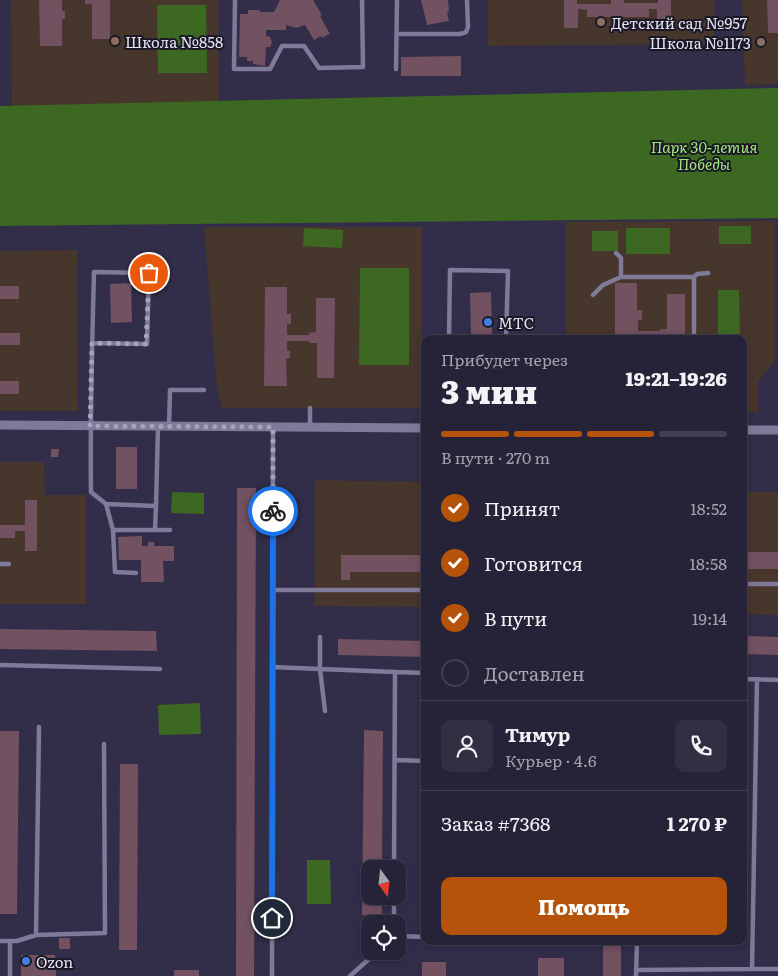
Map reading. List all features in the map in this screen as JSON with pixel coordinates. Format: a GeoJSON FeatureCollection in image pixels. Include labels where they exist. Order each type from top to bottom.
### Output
{"type":"FeatureCollection","features":[{"type":"Feature","properties":{"kind":"street"},"geometry":{"type":"LineString","coordinates":[[0,425],[421,428]]}},
{"type":"Feature","properties":{"kind":"street"},"geometry":{"type":"LineString","coordinates":[[747,430],[778,430]]}},
{"type":"Feature","properties":{"kind":"lane"},"geometry":{"type":"LineString","coordinates":[[235,0],[234,68],[270,68],[282,46],[304,46],[320,68],[364,67],[362,0]]}},
{"type":"Feature","properties":{"kind":"lane"},"geometry":{"type":"LineString","coordinates":[[396,69],[397,0]]}},
{"type":"Feature","properties":{"kind":"lane"},"geometry":{"type":"LineString","coordinates":[[397,34],[460,34],[466,32],[468,27],[468,0]]}},
{"type":"Feature","properties":{"kind":"lane"},"geometry":{"type":"LineString","coordinates":[[616,253],[621,258],[621,277]]}},
{"type":"Feature","properties":{"kind":"lane"},"geometry":{"type":"LineString","coordinates":[[621,258],[626,255]]}},
{"type":"Feature","properties":{"kind":"lane"},"geometry":{"type":"LineString","coordinates":[[449,335],[450,270],[508,271],[506,335]]}},
{"type":"Feature","properties":{"kind":"lane"},"geometry":{"type":"LineString","coordinates":[[92,343],[146,344],[149,273],[94,272],[92,343],[90,426],[92,492],[106,504],[114,530],[115,572],[136,573]]}},
{"type":"Feature","properties":{"kind":"lane"},"geometry":{"type":"LineString","coordinates":[[593,295],[603,285],[621,277],[694,277],[696,274],[708,273]]}},
{"type":"Feature","properties":{"kind":"lane"},"geometry":{"type":"LineString","coordinates":[[694,277],[694,335]]}},
{"type":"Feature","properties":{"kind":"lane"},"geometry":{"type":"LineString","coordinates":[[169,426],[170,390],[204,390]]}},
{"type":"Feature","properties":{"kind":"lane"},"geometry":{"type":"LineString","coordinates":[[310,408],[310,427]]}},
{"type":"Feature","properties":{"kind":"lane"},"geometry":{"type":"LineString","coordinates":[[156,530],[158,426]]}},
{"type":"Feature","properties":{"kind":"lane"},"geometry":{"type":"LineString","coordinates":[[272,976],[273,427]]}},
{"type":"Feature","properties":{"kind":"lane"},"geometry":{"type":"LineString","coordinates":[[106,504],[156,506]]}},
{"type":"Feature","properties":{"kind":"lane"},"geometry":{"type":"LineString","coordinates":[[114,530],[170,530]]}},
{"type":"Feature","properties":{"kind":"lane"},"geometry":{"type":"LineString","coordinates":[[0,564],[9,564]]}},
{"type":"Feature","properties":{"kind":"lane"},"geometry":{"type":"LineString","coordinates":[[747,584],[778,584]]}},
{"type":"Feature","properties":{"kind":"lane"},"geometry":{"type":"LineString","coordinates":[[273,590],[421,590]]}},
{"type":"Feature","properties":{"kind":"lane"},"geometry":{"type":"LineString","coordinates":[[320,637],[320,669],[324,710]]}},
{"type":"Feature","properties":{"kind":"lane"},"geometry":{"type":"LineString","coordinates":[[0,665],[160,669]]}},
{"type":"Feature","properties":{"kind":"lane"},"geometry":{"type":"LineString","coordinates":[[272,668],[421,672]]}},
{"type":"Feature","properties":{"kind":"lane"},"geometry":{"type":"LineString","coordinates":[[394,860],[395,672]]}},
{"type":"Feature","properties":{"kind":"lane"},"geometry":{"type":"LineString","coordinates":[[747,679],[778,680]]}},
{"type":"Feature","properties":{"kind":"lane"},"geometry":{"type":"LineString","coordinates":[[752,969],[757,680]]}},
{"type":"Feature","properties":{"kind":"lane"},"geometry":{"type":"LineString","coordinates":[[36,935],[39,727]]}},
{"type":"Feature","properties":{"kind":"lane"},"geometry":{"type":"LineString","coordinates":[[0,941],[17,941],[36,935],[105,933],[104,744]]}},
{"type":"Feature","properties":{"kind":"lane"},"geometry":{"type":"LineString","coordinates":[[395,760],[421,761]]}},
{"type":"Feature","properties":{"kind":"lane"},"geometry":{"type":"LineString","coordinates":[[406,936],[421,937]]}},
{"type":"Feature","properties":{"kind":"lane"},"geometry":{"type":"LineString","coordinates":[[10,941],[10,976]]}},
{"type":"Feature","properties":{"kind":"lane"},"geometry":{"type":"LineString","coordinates":[[636,976],[637,945]]}},
{"type":"Feature","properties":{"kind":"lane"},"geometry":{"type":"LineString","coordinates":[[350,976],[368,960]]}},
{"type":"Feature","properties":{"kind":"lane"},"geometry":{"type":"LineString","coordinates":[[637,970],[778,969]]}},
{"type":"Feature","properties":{"kind":"shaded area","name":"Школа №858"},"geometry":{"type":"Polygon","coordinates":[[[11,0],[218,0],[219,125],[12,111],[11,0]]]}},
{"type":"Feature","properties":{"kind":"shaded area","name":"Детский сад №957"},"geometry":{"type":"Polygon","coordinates":[[[488,0],[714,0],[714,44],[488,46],[488,0]]]}},
{"type":"Feature","properties":{"kind":"shaded area","name":"Школа №1173"},"geometry":{"type":"Polygon","coordinates":[[[742,0],[778,0],[778,84],[745,85],[742,0]]]}},
{"type":"Feature","properties":{"kind":"shaded area"},"geometry":{"type":"Polygon","coordinates":[[[775,221],[775,361],[758,382],[758,412],[747,412],[747,335],[566,335],[566,222],[775,221]]]}},
{"type":"Feature","properties":{"kind":"shaded area"},"geometry":{"type":"Polygon","coordinates":[[[204,227],[422,227],[421,408],[222,408],[217,388],[204,227]]]}},
{"type":"Feature","properties":{"kind":"shaded area"},"geometry":{"type":"Polygon","coordinates":[[[77,250],[78,411],[0,411],[0,251],[77,250]]]}},
{"type":"Feature","properties":{"kind":"shaded area"},"geometry":{"type":"Polygon","coordinates":[[[0,462],[44,462],[45,495],[86,495],[86,604],[0,604],[0,462]]]}},
{"type":"Feature","properties":{"kind":"shaded area"},"geometry":{"type":"Polygon","coordinates":[[[315,480],[421,482],[421,607],[314,606],[315,480]]]}},
{"type":"Feature","properties":{"kind":"shaded area"},"geometry":{"type":"Polygon","coordinates":[[[747,492],[778,492],[778,615],[747,614],[747,492]]]}},
{"type":"Feature","properties":{"kind":"green space"},"geometry":{"type":"Polygon","coordinates":[[[157,5],[206,5],[207,73],[158,73],[157,5]]]}},
{"type":"Feature","properties":{"kind":"green space","name":"Парк 30-летия Победы"},"geometry":{"type":"Polygon","coordinates":[[[778,88],[778,218],[0,226],[0,106],[778,88]]]}},
{"type":"Feature","properties":{"kind":"green space"},"geometry":{"type":"Polygon","coordinates":[[[719,226],[751,226],[751,244],[719,244],[719,226]]]}},
{"type":"Feature","properties":{"kind":"green space"},"geometry":{"type":"Polygon","coordinates":[[[304,228],[343,230],[342,248],[303,246],[304,228]]]}},
{"type":"Feature","properties":{"kind":"green space"},"geometry":{"type":"Polygon","coordinates":[[[626,228],[670,228],[670,254],[626,254],[626,228]]]}},
{"type":"Feature","properties":{"kind":"green space"},"geometry":{"type":"Polygon","coordinates":[[[592,231],[618,231],[618,251],[592,251],[592,231]]]}},
{"type":"Feature","properties":{"kind":"green space"},"geometry":{"type":"Polygon","coordinates":[[[360,268],[409,268],[409,365],[359,365],[360,268]]]}},
{"type":"Feature","properties":{"kind":"green space"},"geometry":{"type":"Polygon","coordinates":[[[718,290],[739,290],[740,334],[718,334],[718,290]]]}},
{"type":"Feature","properties":{"kind":"green space"},"geometry":{"type":"Polygon","coordinates":[[[172,492],[204,493],[204,514],[171,513],[172,492]]]}},
{"type":"Feature","properties":{"kind":"green space"},"geometry":{"type":"Polygon","coordinates":[[[200,703],[201,734],[159,735],[158,705],[200,703]]]}},
{"type":"Feature","properties":{"kind":"green space"},"geometry":{"type":"Polygon","coordinates":[[[307,860],[330,860],[331,904],[307,904],[307,860]]]}},
{"type":"Feature","properties":{"kind":"building"},"geometry":{"type":"Polygon","coordinates":[[[39,0],[62,0],[62,11],[65,11],[65,19],[62,19],[62,46],[40,46],[39,0]]]}},
{"type":"Feature","properties":{"kind":"building"},"geometry":{"type":"Polygon","coordinates":[[[85,0],[110,0],[110,39],[92,39],[92,4],[85,4],[85,0]]]}},
{"type":"Feature","properties":{"kind":"building"},"geometry":{"type":"Polygon","coordinates":[[[280,0],[313,0],[330,34],[314,40],[305,25],[296,28],[286,25],[286,30],[266,30],[266,36],[270,37],[272,42],[270,47],[266,47],[265,66],[253,64],[253,61],[247,61],[247,57],[239,57],[240,14],[248,14],[248,10],[274,12],[280,0]]]}},
{"type":"Feature","properties":{"kind":"building"},"geometry":{"type":"Polygon","coordinates":[[[421,0],[448,0],[449,11],[447,12],[449,21],[427,25],[421,0]]]}},
{"type":"Feature","properties":{"kind":"building"},"geometry":{"type":"Polygon","coordinates":[[[564,0],[577,0],[577,4],[611,4],[611,0],[624,0],[624,3],[658,3],[658,0],[671,0],[671,28],[657,28],[657,9],[649,9],[649,17],[587,17],[587,10],[578,9],[578,28],[564,28],[564,0]]]}},
{"type":"Feature","properties":{"kind":"building"},"geometry":{"type":"Polygon","coordinates":[[[767,0],[778,0],[778,33],[768,33],[767,0]]]}},
{"type":"Feature","properties":{"kind":"building"},"geometry":{"type":"Polygon","coordinates":[[[461,56],[461,76],[401,76],[401,57],[461,56]]]}},
{"type":"Feature","properties":{"kind":"building"},"geometry":{"type":"Polygon","coordinates":[[[131,283],[132,322],[111,323],[110,284],[131,283]]]}},
{"type":"Feature","properties":{"kind":"building"},"geometry":{"type":"Polygon","coordinates":[[[615,283],[637,283],[637,310],[642,310],[642,320],[638,320],[638,331],[660,331],[660,329],[667,329],[667,294],[685,294],[685,335],[615,335],[615,283]]]}},
{"type":"Feature","properties":{"kind":"building"},"geometry":{"type":"Polygon","coordinates":[[[0,286],[19,286],[19,299],[0,299],[0,286]]]}},
{"type":"Feature","properties":{"kind":"building"},"geometry":{"type":"Polygon","coordinates":[[[265,287],[287,287],[287,314],[291,314],[291,324],[287,324],[287,335],[309,335],[309,333],[316,332],[316,298],[335,298],[334,378],[317,378],[317,343],[287,341],[287,351],[290,351],[290,358],[286,359],[287,386],[264,386],[265,287]]]}},
{"type":"Feature","properties":{"kind":"building"},"geometry":{"type":"Polygon","coordinates":[[[491,292],[492,334],[471,334],[470,293],[491,292]]]}},
{"type":"Feature","properties":{"kind":"building"},"geometry":{"type":"Polygon","coordinates":[[[0,333],[20,333],[20,345],[0,345],[0,333]]]}},
{"type":"Feature","properties":{"kind":"building"},"geometry":{"type":"Polygon","coordinates":[[[0,381],[19,381],[19,394],[0,394],[0,381]]]}},
{"type":"Feature","properties":{"kind":"building"},"geometry":{"type":"Polygon","coordinates":[[[116,447],[137,447],[137,489],[116,489],[116,447]]]}},
{"type":"Feature","properties":{"kind":"building"},"geometry":{"type":"Polygon","coordinates":[[[51,449],[59,449],[58,457],[51,457],[51,449]]]}},
{"type":"Feature","properties":{"kind":"building"},"geometry":{"type":"Polygon","coordinates":[[[237,488],[256,488],[254,976],[236,976],[237,488]]]}},
{"type":"Feature","properties":{"kind":"building"},"geometry":{"type":"Polygon","coordinates":[[[25,500],[37,500],[37,551],[25,551],[25,531],[15,531],[15,538],[0,538],[0,525],[25,525],[25,500]]]}},
{"type":"Feature","properties":{"kind":"building"},"geometry":{"type":"Polygon","coordinates":[[[142,536],[142,546],[148,546],[148,542],[154,542],[154,546],[174,546],[174,561],[163,561],[164,582],[141,582],[141,560],[119,560],[118,537],[142,536]]]}},
{"type":"Feature","properties":{"kind":"building"},"geometry":{"type":"Polygon","coordinates":[[[747,552],[778,552],[778,569],[747,569],[747,552]]]}},
{"type":"Feature","properties":{"kind":"building"},"geometry":{"type":"Polygon","coordinates":[[[341,555],[421,555],[421,572],[350,572],[350,580],[341,580],[341,555]]]}},
{"type":"Feature","properties":{"kind":"building"},"geometry":{"type":"Polygon","coordinates":[[[0,629],[156,631],[157,651],[0,649],[0,629]]]}},
{"type":"Feature","properties":{"kind":"building"},"geometry":{"type":"Polygon","coordinates":[[[747,636],[778,637],[778,655],[747,654],[747,636]]]}},
{"type":"Feature","properties":{"kind":"building"},"geometry":{"type":"Polygon","coordinates":[[[338,639],[421,641],[421,657],[338,655],[338,639]]]}},
{"type":"Feature","properties":{"kind":"building"},"geometry":{"type":"Polygon","coordinates":[[[364,730],[383,731],[382,860],[363,860],[364,730]]]}},
{"type":"Feature","properties":{"kind":"building"},"geometry":{"type":"Polygon","coordinates":[[[0,731],[19,731],[17,914],[0,914],[0,731]]]}},
{"type":"Feature","properties":{"kind":"building"},"geometry":{"type":"Polygon","coordinates":[[[120,764],[138,764],[137,950],[119,950],[120,764]]]}},
{"type":"Feature","properties":{"kind":"building"},"geometry":{"type":"Polygon","coordinates":[[[362,905],[382,905],[382,915],[362,915],[362,905]]]}},
{"type":"Feature","properties":{"kind":"building"},"geometry":{"type":"Polygon","coordinates":[[[59,938],[70,938],[70,949],[59,949],[59,938]]]}},
{"type":"Feature","properties":{"kind":"building"},"geometry":{"type":"Polygon","coordinates":[[[603,945],[621,945],[621,976],[603,976],[603,945]]]}},
{"type":"Feature","properties":{"kind":"building"},"geometry":{"type":"Polygon","coordinates":[[[21,955],[55,955],[56,976],[21,976],[21,955]]]}},
{"type":"Feature","properties":{"kind":"building"},"geometry":{"type":"Polygon","coordinates":[[[538,958],[564,958],[564,976],[538,976],[538,958]]]}},
{"type":"Feature","properties":{"kind":"building"},"geometry":{"type":"Polygon","coordinates":[[[422,962],[446,962],[446,976],[422,976],[422,962]]]}},
{"type":"Feature","properties":{"kind":"building"},"geometry":{"type":"Polygon","coordinates":[[[174,970],[199,970],[199,976],[174,976],[174,970]]]}},
{"type":"Feature","properties":{"kind":"way so far"},"geometry":{"type":"LineString","coordinates":[[149,273],[146,344],[92,343],[90,426],[273,427],[273,511]]}},
{"type":"Feature","properties":{"kind":"place","name":"Детский сад №957"},"geometry":{"type":"Point","coordinates":[601,22]}},
{"type":"Feature","properties":{"kind":"place","name":"Школа №858"},"geometry":{"type":"Point","coordinates":[115,41]}},
{"type":"Feature","properties":{"kind":"place","name":"Школа №1173"},"geometry":{"type":"Point","coordinates":[761,42]}},
{"type":"Feature","properties":{"kind":"place","name":"МТС"},"geometry":{"type":"Point","coordinates":[488,322]}},
{"type":"Feature","properties":{"kind":"place","name":"Ozon"},"geometry":{"type":"Point","coordinates":[26,961]}},
{"type":"Feature","properties":{"kind":"route"},"geometry":{"type":"LineString","coordinates":[[272,918],[273,511]]}}]}
